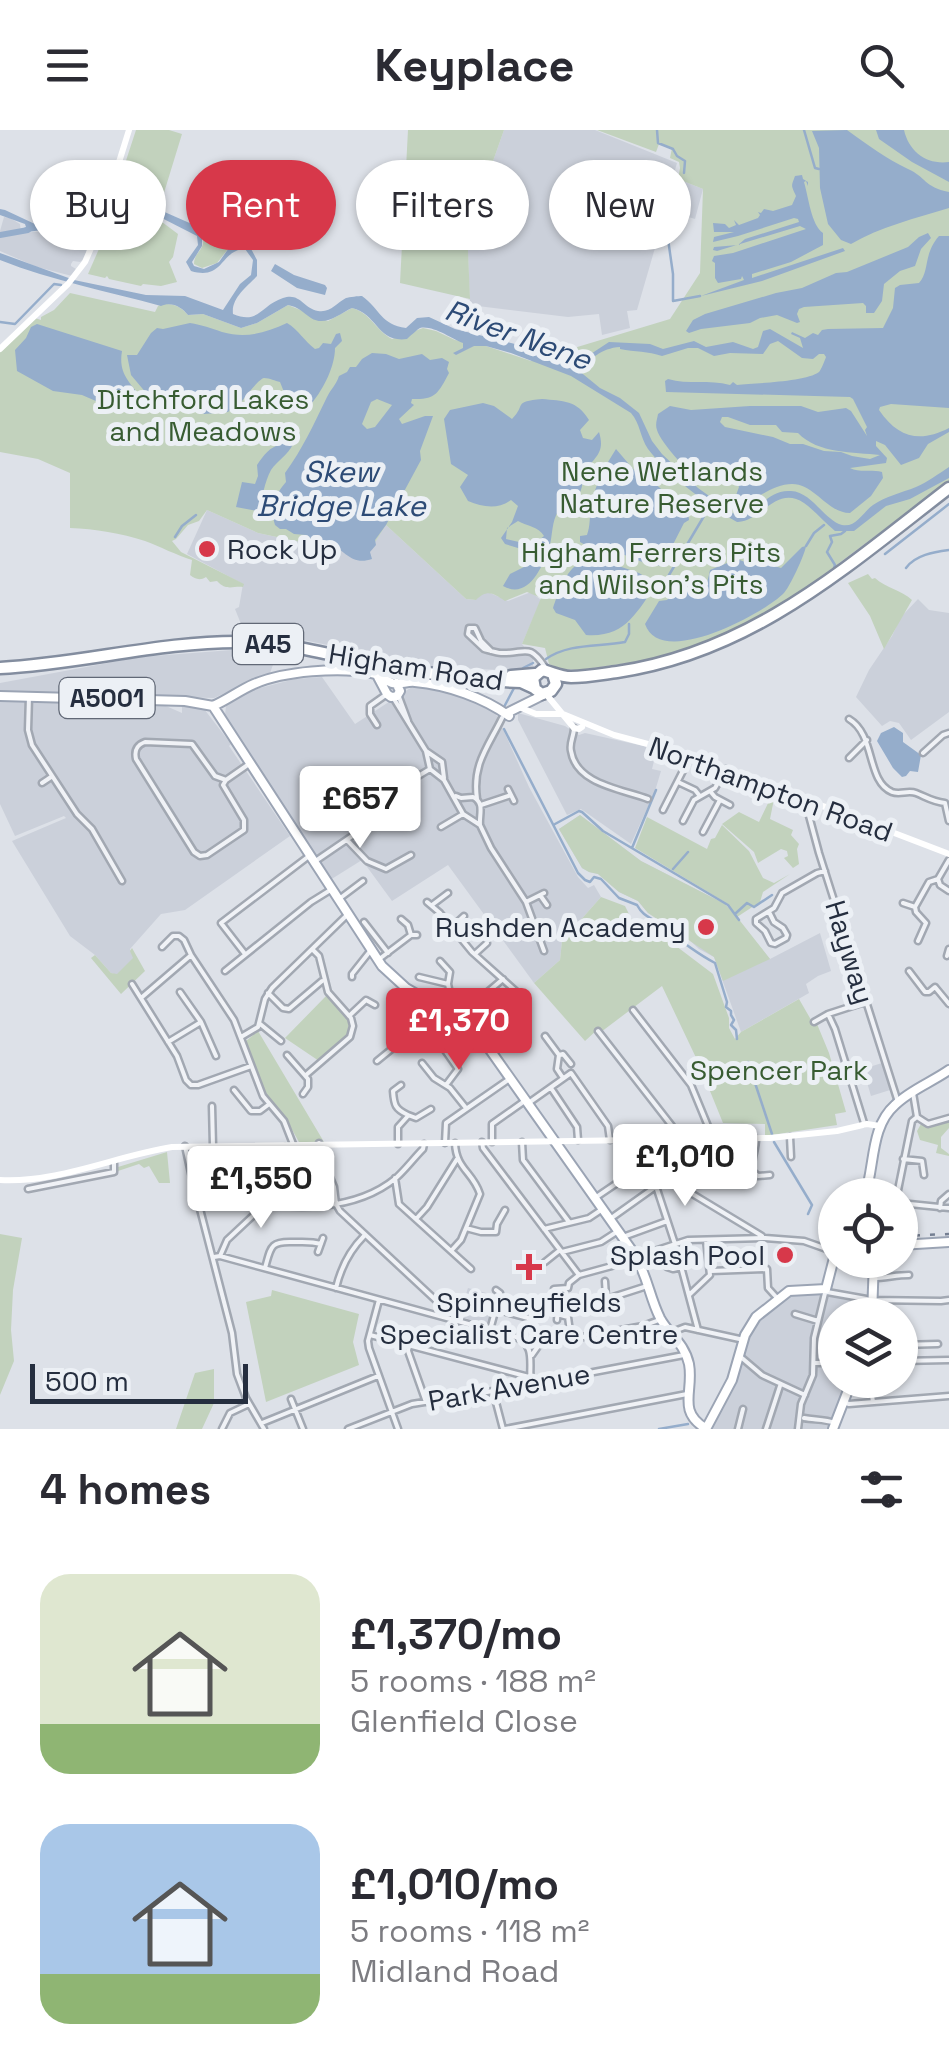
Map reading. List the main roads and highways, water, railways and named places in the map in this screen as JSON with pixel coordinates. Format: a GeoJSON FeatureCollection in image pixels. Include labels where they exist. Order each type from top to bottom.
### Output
{"type":"FeatureCollection","features":[{"type":"Feature","properties":{"kind":"highway","name":"A45"},"geometry":{"type":"LineString","coordinates":[[543,673],[574,677],[644,667],[714,646],[750,630],[806,596],[949,491]]}},
{"type":"Feature","properties":{"kind":"highway","name":"A45"},"geometry":{"type":"LineString","coordinates":[[546,692],[566,683],[617,678],[678,664],[751,635],[802,606],[949,491]]}},
{"type":"Feature","properties":{"kind":"highway","name":"Higham Road"},"geometry":{"type":"LineString","coordinates":[[0,664],[249,636],[317,645],[437,670],[520,676],[543,673]]}},
{"type":"Feature","properties":{"kind":"highway","name":"Higham Road"},"geometry":{"type":"LineString","coordinates":[[0,664],[243,642],[303,649],[435,675],[521,682],[546,692]]}},
{"type":"Feature","properties":{"kind":"highway"},"geometry":{"type":"LineString","coordinates":[[543,673],[556,682],[546,692],[532,681],[543,673]]}},
{"type":"Feature","properties":{"kind":"main road"},"geometry":{"type":"LineString","coordinates":[[0,349],[68,284],[88,256],[129,130]]}},
{"type":"Feature","properties":{"kind":"main road"},"geometry":{"type":"LineString","coordinates":[[576,725],[552,716],[507,713],[475,697],[418,682],[393,690],[376,674],[350,671],[258,682],[219,708],[249,764],[378,960],[392,977],[462,1022],[488,1047],[635,1255],[661,1319],[686,1354],[691,1418],[707,1428],[732,1380],[744,1340],[756,1317],[794,1289],[826,1290],[829,1278]]}},
{"type":"Feature","properties":{"kind":"main road"},"geometry":{"type":"LineString","coordinates":[[507,713],[546,692],[576,725]]}},
{"type":"Feature","properties":{"kind":"main road","name":"A5001"},"geometry":{"type":"LineString","coordinates":[[0,696],[194,702],[219,708]]}},
{"type":"Feature","properties":{"kind":"main road","name":"Northampton Road"},"geometry":{"type":"LineString","coordinates":[[576,725],[691,755],[763,788],[948,853]]}},
{"type":"Feature","properties":{"kind":"main road"},"geometry":{"type":"LineString","coordinates":[[871,1178],[880,1128],[890,1110],[949,1070]]}},
{"type":"Feature","properties":{"kind":"main road"},"geometry":{"type":"LineString","coordinates":[[0,1180],[30,1179],[166,1147],[756,1139],[864,1126],[880,1128]]}},
{"type":"Feature","properties":{"kind":"main road"},"geometry":{"type":"LineString","coordinates":[[562,1150],[573,1141]]}},
{"type":"Feature","properties":{"kind":"main road"},"geometry":{"type":"LineString","coordinates":[[918,1244],[949,1242]]}},
{"type":"Feature","properties":{"kind":"main road"},"geometry":{"type":"LineString","coordinates":[[834,1426],[845,1398]]}},
{"type":"Feature","properties":{"kind":"water"},"geometry":{"type":"Polygon","coordinates":[[[847,130],[930,185],[949,192],[949,208],[851,244],[841,240],[828,224],[820,188],[819,148],[812,131],[847,130]]]}},
{"type":"Feature","properties":{"kind":"water"},"geometry":{"type":"Polygon","coordinates":[[[876,130],[904,130],[910,145],[920,155],[949,162],[949,182],[879,139],[876,130]]]}},
{"type":"Feature","properties":{"kind":"water"},"geometry":{"type":"Polygon","coordinates":[[[802,175],[808,182],[808,186],[804,182],[813,217],[823,233],[823,245],[791,262],[752,274],[752,278],[843,248],[845,251],[762,281],[701,296],[744,280],[742,276],[718,283],[714,256],[806,229],[800,226],[739,244],[799,222],[798,219],[713,242],[714,237],[734,232],[714,232],[713,223],[729,228],[736,225],[734,220],[739,225],[758,218],[758,212],[764,209],[773,211],[792,205],[796,196],[792,188],[795,176],[802,175]]]}},
{"type":"Feature","properties":{"kind":"water"},"geometry":{"type":"Polygon","coordinates":[[[0,209],[30,222],[30,232],[20,233],[25,224],[0,215],[0,209]]]}},
{"type":"Feature","properties":{"kind":"water"},"geometry":{"type":"Polygon","coordinates":[[[166,213],[186,221],[186,230],[166,220],[166,213]]]}},
{"type":"Feature","properties":{"kind":"water"},"geometry":{"type":"Polygon","coordinates":[[[928,233],[931,238],[921,249],[915,266],[900,271],[884,284],[882,301],[874,313],[866,313],[863,303],[804,307],[799,309],[797,323],[777,315],[750,323],[686,331],[693,320],[705,314],[847,272],[908,247],[928,233]]]}},
{"type":"Feature","properties":{"kind":"water"},"geometry":{"type":"Polygon","coordinates":[[[939,236],[949,236],[949,408],[891,404],[879,410],[894,427],[910,435],[928,435],[949,428],[949,432],[928,444],[919,458],[901,465],[885,445],[876,441],[886,463],[850,468],[882,472],[883,478],[871,496],[850,513],[792,484],[774,488],[746,504],[735,498],[739,487],[736,481],[705,482],[693,474],[670,451],[656,428],[658,414],[670,406],[691,410],[801,406],[818,412],[846,408],[867,436],[867,427],[850,397],[666,392],[668,379],[737,385],[803,378],[819,372],[824,354],[802,358],[778,341],[763,354],[714,356],[698,348],[662,356],[620,347],[602,352],[578,370],[639,413],[662,454],[698,488],[737,516],[775,494],[791,491],[805,496],[836,522],[847,525],[878,502],[920,485],[949,467],[949,478],[910,499],[886,506],[854,531],[835,531],[794,498],[777,501],[753,517],[737,522],[666,469],[648,449],[631,413],[571,376],[511,353],[474,346],[456,355],[453,353],[463,348],[463,343],[425,328],[419,328],[407,339],[389,337],[361,311],[352,308],[321,321],[288,305],[241,328],[203,314],[188,315],[172,305],[161,306],[40,274],[0,260],[0,253],[74,280],[146,295],[185,296],[223,310],[251,275],[253,260],[246,250],[252,250],[257,260],[257,276],[237,298],[233,314],[254,316],[289,297],[323,311],[346,298],[362,296],[386,320],[398,326],[406,328],[417,318],[429,317],[455,329],[515,344],[560,363],[560,356],[571,367],[609,342],[650,344],[663,349],[694,341],[706,347],[733,342],[753,349],[758,347],[763,331],[770,329],[803,348],[800,338],[792,332],[805,338],[828,329],[883,328],[893,308],[895,288],[919,283],[934,243],[939,236]],[[722,417],[720,422],[725,427],[790,444],[870,459],[880,455],[826,448],[798,433],[782,432],[776,425],[750,425],[722,417]]]}},
{"type":"Feature","properties":{"kind":"water"},"geometry":{"type":"Polygon","coordinates":[[[194,250],[200,250],[192,262],[204,269],[219,262],[227,250],[241,250],[210,272],[191,271],[186,262],[194,250]]]}},
{"type":"Feature","properties":{"kind":"water"},"geometry":{"type":"Polygon","coordinates":[[[275,264],[325,285],[325,295],[297,288],[271,271],[275,264]]]}},
{"type":"Feature","properties":{"kind":"water"},"geometry":{"type":"Polygon","coordinates":[[[190,323],[247,335],[287,323],[315,349],[323,343],[331,344],[336,334],[340,333],[342,341],[335,348],[328,377],[312,403],[292,400],[280,382],[264,378],[228,412],[204,414],[187,405],[168,409],[163,401],[163,413],[131,375],[127,355],[137,355],[157,328],[190,323]]]}},
{"type":"Feature","properties":{"kind":"water"},"geometry":{"type":"Polygon","coordinates":[[[37,324],[122,351],[123,372],[142,399],[140,411],[123,407],[119,411],[82,395],[53,391],[17,371],[15,350],[37,324]]]}},
{"type":"Feature","properties":{"kind":"water","name":"Skew Bridge Lake"},"geometry":{"type":"Polygon","coordinates":[[[372,353],[399,359],[422,354],[430,360],[442,358],[449,362],[449,373],[439,391],[431,397],[412,399],[414,405],[399,419],[402,424],[433,416],[420,451],[421,460],[375,540],[370,552],[372,559],[365,561],[354,559],[329,542],[318,546],[306,535],[280,529],[273,513],[276,496],[286,482],[285,473],[339,376],[372,353]],[[377,399],[371,402],[362,424],[367,429],[375,427],[392,405],[377,399]]]}},
{"type":"Feature","properties":{"kind":"water"},"geometry":{"type":"Polygon","coordinates":[[[542,399],[574,405],[589,420],[580,430],[583,438],[592,440],[599,432],[601,446],[578,496],[556,514],[549,548],[538,573],[527,585],[512,589],[503,586],[510,574],[526,566],[528,551],[505,544],[501,538],[507,529],[506,539],[528,544],[544,536],[518,521],[509,527],[518,506],[511,500],[490,507],[468,501],[460,487],[468,475],[451,464],[444,419],[450,410],[483,403],[512,419],[523,403],[542,399]]]}},
{"type":"Feature","properties":{"kind":"water"},"geometry":{"type":"Polygon","coordinates":[[[284,440],[293,444],[271,470],[257,511],[236,507],[242,482],[255,484],[257,465],[284,440]]]}},
{"type":"Feature","properties":{"kind":"water"},"geometry":{"type":"Polygon","coordinates":[[[616,449],[640,477],[653,482],[688,512],[689,520],[662,566],[580,542],[580,536],[587,535],[598,481],[616,449]]]}},
{"type":"Feature","properties":{"kind":"water"},"geometry":{"type":"Polygon","coordinates":[[[806,546],[783,594],[734,625],[689,640],[670,641],[654,636],[645,624],[659,601],[667,600],[677,589],[706,588],[710,570],[737,559],[781,568],[806,546]]]}},
{"type":"Feature","properties":{"kind":"water"},"geometry":{"type":"Polygon","coordinates":[[[601,560],[639,573],[657,584],[621,628],[586,635],[575,620],[553,608],[573,568],[584,561],[601,560]]]}},
{"type":"Feature","properties":{"kind":"water"},"geometry":{"type":"Polygon","coordinates":[[[894,727],[903,733],[903,742],[921,755],[918,772],[910,771],[902,777],[877,741],[881,733],[894,727]]]}},
{"type":"Feature","properties":{"kind":"waterway"},"geometry":{"type":"LineString","coordinates":[[657,130],[658,143],[673,149],[683,160]]}},
{"type":"Feature","properties":{"kind":"waterway"},"geometry":{"type":"LineString","coordinates":[[804,130],[815,168],[819,169]]}},
{"type":"Feature","properties":{"kind":"waterway"},"geometry":{"type":"LineString","coordinates":[[0,235],[28,230]]}},
{"type":"Feature","properties":{"kind":"waterway"},"geometry":{"type":"LineString","coordinates":[[670,250],[673,301],[700,296]]}},
{"type":"Feature","properties":{"kind":"waterway"},"geometry":{"type":"LineString","coordinates":[[0,322],[15,324],[54,284],[61,285]]}},
{"type":"Feature","properties":{"kind":"waterway"},"geometry":{"type":"LineString","coordinates":[[885,554],[949,504]]}},
{"type":"Feature","properties":{"kind":"waterway"},"geometry":{"type":"LineString","coordinates":[[657,584],[666,580],[707,511],[715,509]]}},
{"type":"Feature","properties":{"kind":"waterway"},"geometry":{"type":"LineString","coordinates":[[175,537],[196,515]]}},
{"type":"Feature","properties":{"kind":"waterway"},"geometry":{"type":"LineString","coordinates":[[806,546],[824,525]]}},
{"type":"Feature","properties":{"kind":"waterway"},"geometry":{"type":"LineString","coordinates":[[834,568],[827,552],[832,542],[830,536],[845,531]]}},
{"type":"Feature","properties":{"kind":"waterway"},"geometry":{"type":"LineString","coordinates":[[906,568],[920,557],[949,550]]}},
{"type":"Feature","properties":{"kind":"waterway"},"geometry":{"type":"LineString","coordinates":[[546,659],[574,648],[625,642],[629,624]]}},
{"type":"Feature","properties":{"kind":"waterway"},"geometry":{"type":"LineString","coordinates":[[523,668],[533,663]]}},
{"type":"Feature","properties":{"kind":"waterway"},"geometry":{"type":"LineString","coordinates":[[504,707],[514,688]]}},
{"type":"Feature","properties":{"kind":"waterway"},"geometry":{"type":"LineString","coordinates":[[504,729],[578,873],[590,882],[594,877],[601,879],[619,898],[637,905],[645,915],[715,963],[737,1039]]}},
{"type":"Feature","properties":{"kind":"waterway"},"geometry":{"type":"LineString","coordinates":[[632,848],[656,790]]}},
{"type":"Feature","properties":{"kind":"waterway"},"geometry":{"type":"LineString","coordinates":[[555,824],[582,812],[603,831],[728,905],[739,920]]}},
{"type":"Feature","properties":{"kind":"waterway"},"geometry":{"type":"LineString","coordinates":[[673,869],[688,852]]}},
{"type":"Feature","properties":{"kind":"waterway"},"geometry":{"type":"LineString","coordinates":[[736,913],[747,903],[754,907],[772,895]]}},
{"type":"Feature","properties":{"kind":"waterway"},"geometry":{"type":"LineString","coordinates":[[748,1062],[772,1134]]}},
{"type":"Feature","properties":{"kind":"waterway"},"geometry":{"type":"LineString","coordinates":[[774,1142],[812,1205],[808,1214]]}},
{"type":"Feature","properties":{"kind":"waterway"},"geometry":{"type":"LineString","coordinates":[[659,1429],[688,1424]]}},
{"type":"Feature","properties":{"kind":"railway"},"geometry":{"type":"LineString","coordinates":[[918,1235],[949,1234]]}},
{"type":"Feature","properties":{"kind":"place","name":"Rock Up"},"geometry":{"type":"Point","coordinates":[207,549]}},
{"type":"Feature","properties":{"kind":"place","name":"Rushden Academy"},"geometry":{"type":"Point","coordinates":[706,927]}},
{"type":"Feature","properties":{"kind":"place","name":"Splash Pool"},"geometry":{"type":"Point","coordinates":[785,1255]}},
{"type":"Feature","properties":{"kind":"place","name":"Spinneyfields Specialist Care Centre"},"geometry":{"type":"Point","coordinates":[529,1267]}},
{"type":"Feature","properties":{"kind":"water label","name":"River Nene"},"geometry":{"type":"Point","coordinates":[518,335]}},
{"type":"Feature","properties":{"kind":"park label","name":"Ditchford Lakes and Meadows"},"geometry":{"type":"Point","coordinates":[203,415]}},
{"type":"Feature","properties":{"kind":"park label","name":"Nene Wetlands Nature Reserve"},"geometry":{"type":"Point","coordinates":[662,487]}},
{"type":"Feature","properties":{"kind":"park label","name":"Higham Ferrers Pits and Wilson's Pits"},"geometry":{"type":"Point","coordinates":[651,568]}},
{"type":"Feature","properties":{"kind":"park label","name":"Spencer Park"},"geometry":{"type":"Point","coordinates":[779,1070]}}]}
